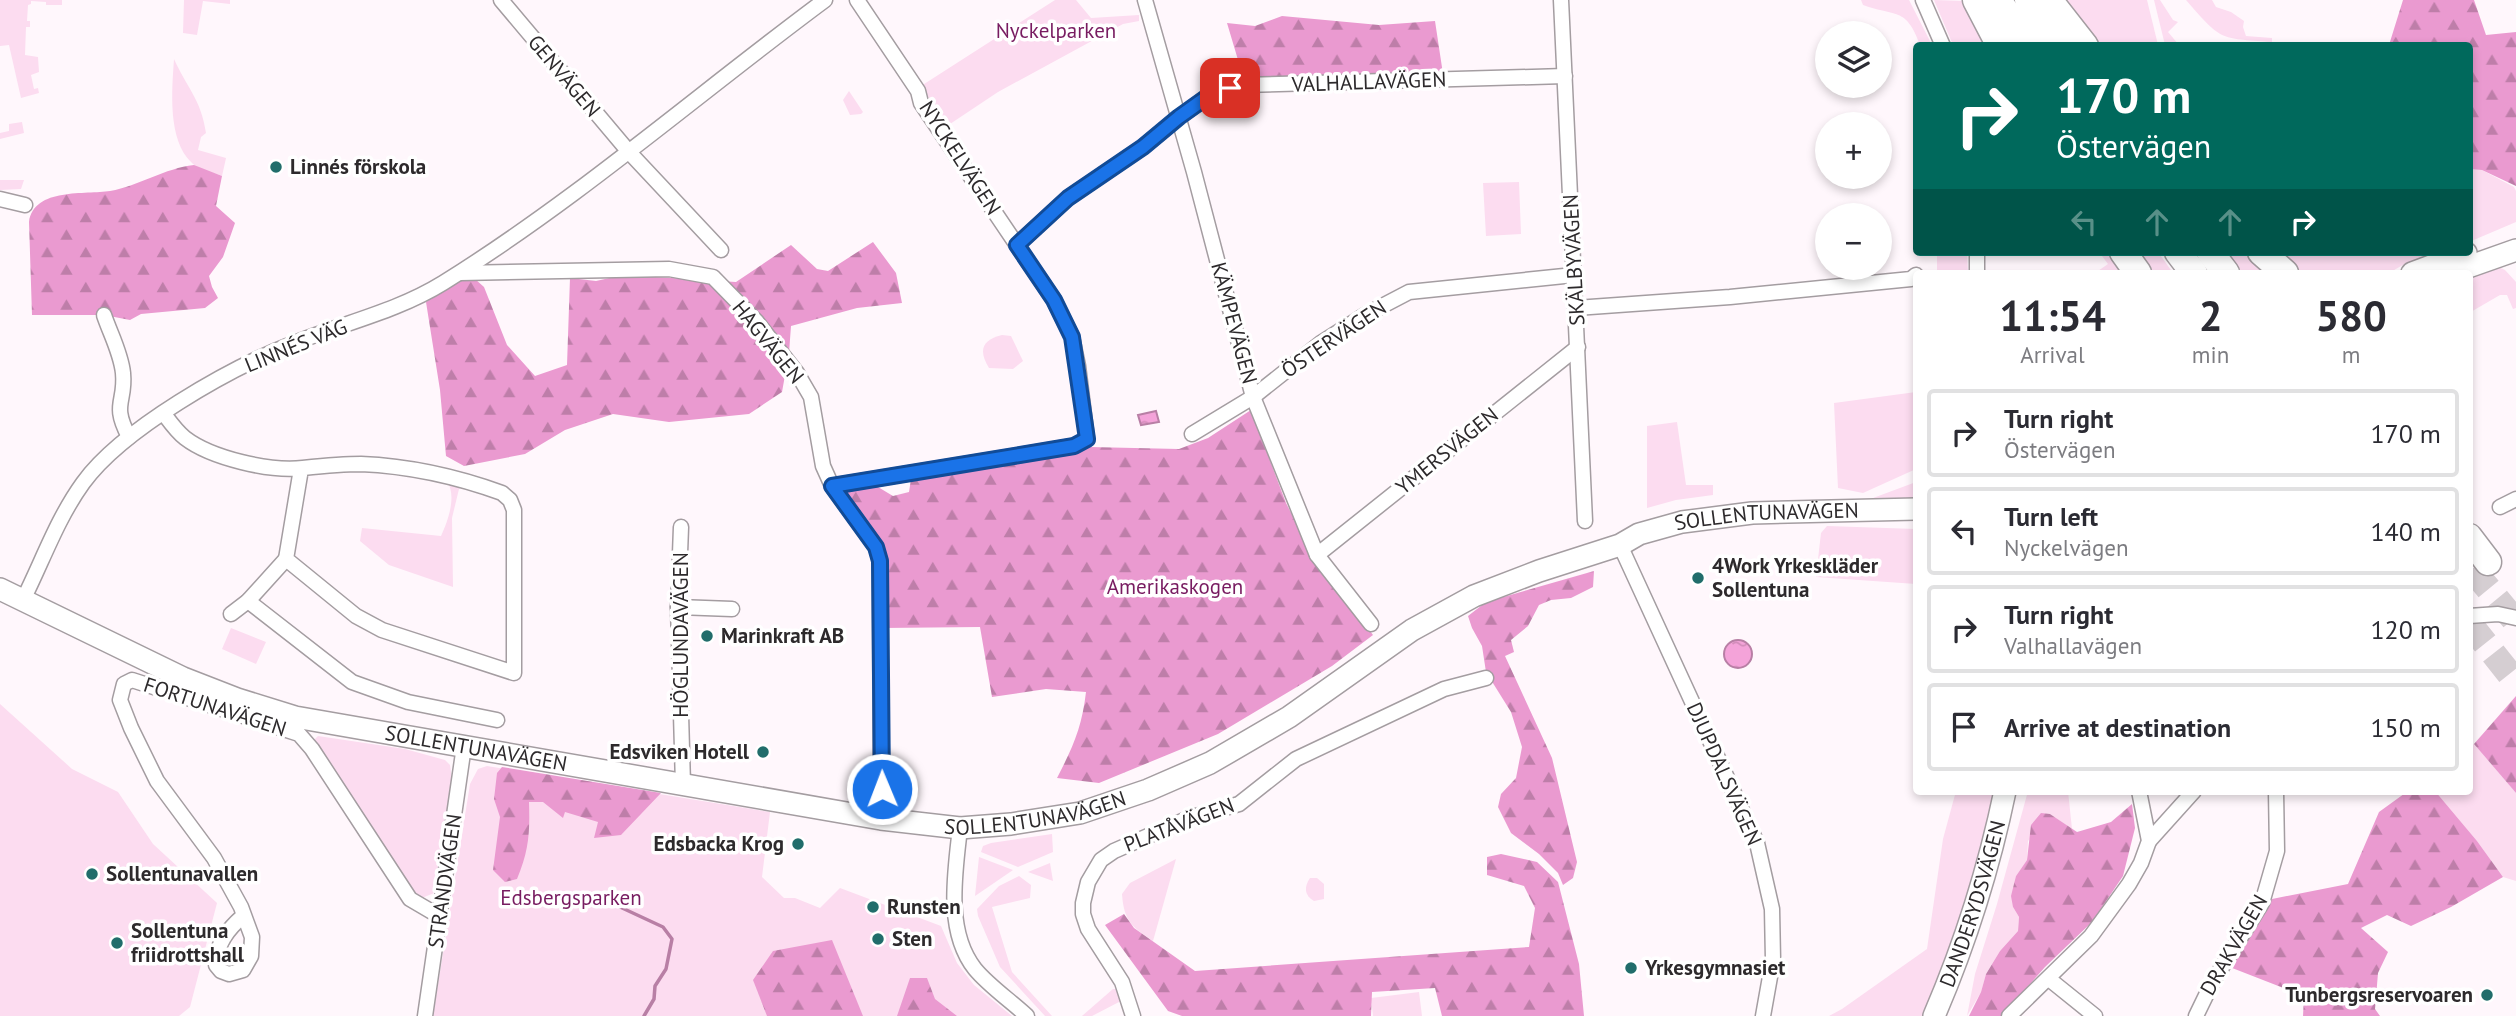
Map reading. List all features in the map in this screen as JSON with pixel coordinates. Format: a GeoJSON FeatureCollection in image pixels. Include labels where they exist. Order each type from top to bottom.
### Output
{"type":"FeatureCollection","features":[{"type":"Feature","properties":{"kind":"highway"},"geometry":{"type":"LineString","coordinates":[[1976,0],[1998,42]]}},
{"type":"Feature","properties":{"kind":"highway"},"geometry":{"type":"LineString","coordinates":[[1998,0],[2026,42]]}},
{"type":"Feature","properties":{"kind":"highway"},"geometry":{"type":"LineString","coordinates":[[2028,0],[2056,42]]}},
{"type":"Feature","properties":{"kind":"highway"},"geometry":{"type":"LineString","coordinates":[[2049,0],[2082,42]]}},
{"type":"Feature","properties":{"kind":"highway"},"geometry":{"type":"LineString","coordinates":[[2181,256],[2192,270]]}},
{"type":"Feature","properties":{"kind":"highway"},"geometry":{"type":"LineString","coordinates":[[2213,256],[2224,270]]}},
{"type":"Feature","properties":{"kind":"highway"},"geometry":{"type":"LineString","coordinates":[[2266,256],[2282,270]]}},
{"type":"Feature","properties":{"kind":"street","name":"GENVÄGEN"},"geometry":{"type":"LineString","coordinates":[[500,0],[629,152]]}},
{"type":"Feature","properties":{"kind":"street","name":"LINNÉS VÄG"},"geometry":{"type":"LineString","coordinates":[[23,600],[71,501],[84,481],[108,454],[129,437],[247,364],[293,343],[417,299],[562,202],[825,0]]}},
{"type":"Feature","properties":{"kind":"street","name":"NYCKELVÄGEN"},"geometry":{"type":"LineString","coordinates":[[832,486],[1074,446],[1087,439],[1072,337],[1054,300],[921,103],[918,91],[857,0]]}},
{"type":"Feature","properties":{"kind":"street","name":"KÄMPEVÄGEN"},"geometry":{"type":"LineString","coordinates":[[1145,0],[1253,397],[1317,555],[1371,624]]}},
{"type":"Feature","properties":{"kind":"street","name":"SKÄLBYVÄGEN"},"geometry":{"type":"LineString","coordinates":[[1561,0],[1585,521]]}},
{"type":"Feature","properties":{"kind":"street"},"geometry":{"type":"LineString","coordinates":[[1923,0],[1941,42]]}},
{"type":"Feature","properties":{"kind":"street","name":"VALHALLAVÄGEN"},"geometry":{"type":"LineString","coordinates":[[1017,245],[1068,198],[1143,147],[1214,92],[1242,85],[1565,76]]}},
{"type":"Feature","properties":{"kind":"street"},"geometry":{"type":"LineString","coordinates":[[629,152],[720,250]]}},
{"type":"Feature","properties":{"kind":"street"},"geometry":{"type":"LineString","coordinates":[[0,199],[25,205]]}},
{"type":"Feature","properties":{"kind":"street"},"geometry":{"type":"LineString","coordinates":[[2473,251],[2514,245]]}},
{"type":"Feature","properties":{"kind":"street"},"geometry":{"type":"LineString","coordinates":[[2458,270],[2514,245]]}},
{"type":"Feature","properties":{"kind":"street"},"geometry":{"type":"LineString","coordinates":[[2420,270],[2458,256]]}},
{"type":"Feature","properties":{"kind":"street","name":"HAGVÄGEN"},"geometry":{"type":"LineString","coordinates":[[458,273],[669,270],[713,277],[757,323],[797,373],[811,397],[823,466],[832,486],[876,547],[880,561],[881,819]]}},
{"type":"Feature","properties":{"kind":"street","name":"ÖSTERVÄGEN"},"geometry":{"type":"LineString","coordinates":[[1192,434],[1253,397],[1321,343],[1392,299],[1409,292],[1574,275]]}},
{"type":"Feature","properties":{"kind":"street"},"geometry":{"type":"LineString","coordinates":[[1576,308],[1730,298],[1913,278]]}},
{"type":"Feature","properties":{"kind":"street"},"geometry":{"type":"LineString","coordinates":[[104,314],[122,364],[123,390],[118,407],[120,421],[129,437]]}},
{"type":"Feature","properties":{"kind":"street","name":"YMERSVÄGEN"},"geometry":{"type":"LineString","coordinates":[[1317,555],[1578,347]]}},
{"type":"Feature","properties":{"kind":"street"},"geometry":{"type":"LineString","coordinates":[[164,414],[184,438],[208,450],[251,465],[301,469],[322,464],[362,464],[408,468],[502,493],[510,500],[514,510],[514,673],[382,630],[356,616],[286,559]]}},
{"type":"Feature","properties":{"kind":"street"},"geometry":{"type":"LineString","coordinates":[[232,614],[286,559],[301,469]]}},
{"type":"Feature","properties":{"kind":"street"},"geometry":{"type":"LineString","coordinates":[[2500,507],[2516,499]]}},
{"type":"Feature","properties":{"kind":"street","name":"SOLLENTUNAVÄGEN"},"geometry":{"type":"LineString","coordinates":[[0,589],[183,678],[295,717],[881,819],[960,828],[1011,824],[1080,813],[1148,790],[1210,763],[1289,717],[1412,630],[1474,596],[1539,571],[1620,545],[1639,534],[1716,516],[1807,510],[1913,509]]}},
{"type":"Feature","properties":{"kind":"street","name":"SOLLENTUNAVÄGEN"},"geometry":{"type":"LineString","coordinates":[[1620,545],[1790,521],[1913,522]]}},
{"type":"Feature","properties":{"kind":"street","name":"HÖGLUNDAVÄGEN"},"geometry":{"type":"LineString","coordinates":[[681,527],[678,607],[683,785]]}},
{"type":"Feature","properties":{"kind":"street","name":"DJUPDALSVÄGEN"},"geometry":{"type":"LineString","coordinates":[[1620,545],[1757,843],[1772,909],[1773,960],[1763,1016]]}},
{"type":"Feature","properties":{"kind":"street"},"geometry":{"type":"LineString","coordinates":[[247,601],[352,682],[408,702],[498,720]]}},
{"type":"Feature","properties":{"kind":"street"},"geometry":{"type":"LineString","coordinates":[[678,607],[732,609]]}},
{"type":"Feature","properties":{"kind":"street"},"geometry":{"type":"LineString","coordinates":[[2473,616],[2498,614],[2516,618]]}},
{"type":"Feature","properties":{"kind":"street","name":"PLATÅVÄGEN"},"geometry":{"type":"LineString","coordinates":[[1133,1016],[1122,982],[1087,929],[1083,914],[1088,882],[1101,860],[1114,851],[1189,818],[1239,804],[1296,759],[1444,689],[1486,678]]}},
{"type":"Feature","properties":{"kind":"street","name":"FORTUNAVÄGEN"},"geometry":{"type":"LineString","coordinates":[[243,916],[241,907],[214,858],[157,781],[131,728],[120,700],[124,684],[132,680],[299,734],[312,749],[410,899],[439,916]]}},
{"type":"Feature","properties":{"kind":"street","name":"STRANDVÄGEN"},"geometry":{"type":"LineString","coordinates":[[425,1016],[464,746]]}},
{"type":"Feature","properties":{"kind":"street","name":"DANDERYDSVÄGEN"},"geometry":{"type":"LineString","coordinates":[[1934,1016],[1957,964],[2004,795]]}},
{"type":"Feature","properties":{"kind":"street","name":"DANDERYDSVÄGEN"},"geometry":{"type":"LineString","coordinates":[[1949,1016],[1975,947],[2017,795]]}},
{"type":"Feature","properties":{"kind":"street"},"geometry":{"type":"LineString","coordinates":[[2140,795],[2149,841]]}},
{"type":"Feature","properties":{"kind":"street"},"geometry":{"type":"LineString","coordinates":[[2009,1016],[2091,936],[2129,884],[2149,841],[2190,795]]}},
{"type":"Feature","properties":{"kind":"street","name":"DRAKVÄGEN"},"geometry":{"type":"LineString","coordinates":[[2196,1016],[2212,983],[2262,903],[2277,851],[2276,795]]}},
{"type":"Feature","properties":{"kind":"street"},"geometry":{"type":"LineString","coordinates":[[960,828],[954,884],[957,924],[964,947],[975,968],[1027,1016]]}},
{"type":"Feature","properties":{"kind":"street"},"geometry":{"type":"LineString","coordinates":[[2049,979],[2095,1016]]}},
{"type":"Feature","properties":{"kind":"green space"},"geometry":{"type":"Polygon","coordinates":[[[0,0],[62,0],[62,5],[31,1],[28,5],[27,21],[30,21],[30,27],[26,27],[25,55],[38,57],[39,72],[31,75],[34,89],[38,88],[39,93],[21,98],[9,45],[0,46],[0,0]]]}},
{"type":"Feature","properties":{"kind":"green space"},"geometry":{"type":"Polygon","coordinates":[[[184,0],[230,0],[230,4],[203,1],[197,35],[183,33],[184,0]]]}},
{"type":"Feature","properties":{"kind":"green space","name":"Nyckelparken"},"geometry":{"type":"Polygon","coordinates":[[[1055,0],[1076,0],[1091,18],[1139,15],[1139,21],[1123,24],[998,92],[947,126],[921,86],[1055,0]]]}},
{"type":"Feature","properties":{"kind":"green space"},"geometry":{"type":"Polygon","coordinates":[[[1861,0],[1909,0],[1930,42],[1919,42],[1904,18],[1863,5],[1861,0]]]}},
{"type":"Feature","properties":{"kind":"green space"},"geometry":{"type":"Polygon","coordinates":[[[1934,0],[1964,1],[1992,42],[1952,42],[1934,0]]]}},
{"type":"Feature","properties":{"kind":"green space"},"geometry":{"type":"Polygon","coordinates":[[[2054,0],[2147,0],[2157,42],[2086,42],[2054,0]]]}},
{"type":"Feature","properties":{"kind":"green space"},"geometry":{"type":"Polygon","coordinates":[[[2154,0],[2160,0],[2173,20],[2178,22],[2168,32],[2176,42],[2164,42],[2154,0]]]}},
{"type":"Feature","properties":{"kind":"green space"},"geometry":{"type":"Polygon","coordinates":[[[2186,0],[2212,0],[2216,7],[2231,12],[2244,21],[2246,36],[2272,38],[2272,42],[2241,40],[2222,35],[2186,0]]]}},
{"type":"Feature","properties":{"kind":"green space"},"geometry":{"type":"Polygon","coordinates":[[[2403,0],[2474,0],[2486,35],[2516,32],[2516,186],[2482,170],[2473,169],[2473,42],[2390,42],[2403,0]]]}},
{"type":"Feature","properties":{"kind":"green space"},"geometry":{"type":"Polygon","coordinates":[[[1282,16],[1379,25],[1435,21],[1443,74],[1244,80],[1227,23],[1255,26],[1282,16]]]}},
{"type":"Feature","properties":{"kind":"green space"},"geometry":{"type":"Polygon","coordinates":[[[174,59],[204,121],[206,133],[201,137],[198,150],[226,158],[222,176],[192,163],[178,141],[173,114],[174,59]]]}},
{"type":"Feature","properties":{"kind":"green space"},"geometry":{"type":"Polygon","coordinates":[[[849,91],[863,112],[861,114],[850,115],[843,100],[849,91]]]}},
{"type":"Feature","properties":{"kind":"green space"},"geometry":{"type":"Polygon","coordinates":[[[22,122],[24,133],[0,139],[0,133],[9,131],[9,124],[22,122]]]}},
{"type":"Feature","properties":{"kind":"green space"},"geometry":{"type":"Polygon","coordinates":[[[194,165],[222,176],[216,206],[235,223],[223,257],[209,276],[218,298],[205,308],[141,314],[130,320],[104,315],[32,315],[29,222],[40,203],[62,195],[121,189],[194,165]]]}},
{"type":"Feature","properties":{"kind":"green space"},"geometry":{"type":"Polygon","coordinates":[[[2473,169],[2482,170],[2514,187],[2516,222],[2473,240],[2473,169]]]}},
{"type":"Feature","properties":{"kind":"green space"},"geometry":{"type":"Polygon","coordinates":[[[0,180],[24,180],[21,189],[0,190],[0,180]]]}},
{"type":"Feature","properties":{"kind":"green space"},"geometry":{"type":"Polygon","coordinates":[[[1519,182],[1521,234],[1486,236],[1483,183],[1519,182]]]}},
{"type":"Feature","properties":{"kind":"green space"},"geometry":{"type":"Polygon","coordinates":[[[873,242],[896,273],[902,303],[857,308],[791,326],[782,392],[749,414],[669,422],[613,414],[565,430],[525,454],[464,466],[446,456],[440,390],[426,302],[458,280],[475,279],[484,287],[507,345],[535,376],[567,365],[570,278],[596,281],[623,275],[736,282],[791,245],[817,269],[828,271],[873,242]]]}},
{"type":"Feature","properties":{"kind":"green space"},"geometry":{"type":"Polygon","coordinates":[[[1937,256],[1967,256],[1968,270],[1937,270],[1937,256]]]}},
{"type":"Feature","properties":{"kind":"green space"},"geometry":{"type":"Polygon","coordinates":[[[2102,256],[2115,256],[2124,270],[2099,270],[2108,264],[2102,256]]]}},
{"type":"Feature","properties":{"kind":"green space"},"geometry":{"type":"Polygon","coordinates":[[[2138,256],[2161,256],[2171,270],[2148,270],[2138,256]]]}},
{"type":"Feature","properties":{"kind":"green space"},"geometry":{"type":"Polygon","coordinates":[[[2228,256],[2254,256],[2264,270],[2240,270],[2228,256]]]}},
{"type":"Feature","properties":{"kind":"green space"},"geometry":{"type":"Polygon","coordinates":[[[2273,256],[2426,256],[2394,270],[2289,270],[2273,256]]]}},
{"type":"Feature","properties":{"kind":"green space"},"geometry":{"type":"Polygon","coordinates":[[[2495,265],[2505,270],[2516,282],[2516,308],[2513,309],[2507,295],[2500,295],[2473,311],[2473,272],[2495,265]]]}},
{"type":"Feature","properties":{"kind":"green space"},"geometry":{"type":"Polygon","coordinates":[[[1002,335],[1011,336],[1023,361],[1013,369],[989,368],[984,356],[986,343],[1002,335]]]}},
{"type":"Feature","properties":{"kind":"green space"},"geometry":{"type":"Polygon","coordinates":[[[1913,392],[1913,470],[1863,493],[1838,488],[1834,403],[1913,392]]]}},
{"type":"Feature","properties":{"kind":"green space","name":"Amerikaskogen"},"geometry":{"type":"Polygon","coordinates":[[[1251,410],[1286,503],[1306,542],[1373,635],[1332,666],[1218,734],[1099,783],[1057,778],[1076,736],[1086,692],[1046,689],[992,697],[980,627],[883,628],[882,554],[842,489],[873,484],[893,496],[909,492],[911,479],[1090,447],[1179,449],[1208,438],[1251,410]]]}},
{"type":"Feature","properties":{"kind":"green space"},"geometry":{"type":"Polygon","coordinates":[[[1677,422],[1686,485],[1713,485],[1713,495],[1676,500],[1647,508],[1647,426],[1677,422]]]}},
{"type":"Feature","properties":{"kind":"green space"},"geometry":{"type":"Polygon","coordinates":[[[447,481],[463,486],[459,489],[452,518],[453,587],[389,565],[360,541],[362,528],[441,536],[449,516],[451,501],[447,481]]]}},
{"type":"Feature","properties":{"kind":"green space"},"geometry":{"type":"Polygon","coordinates":[[[1913,483],[1913,505],[1865,501],[1913,483]]]}},
{"type":"Feature","properties":{"kind":"green space"},"geometry":{"type":"Polygon","coordinates":[[[1827,526],[1913,529],[1913,584],[1816,577],[1821,533],[1827,526]]]}},
{"type":"Feature","properties":{"kind":"green space"},"geometry":{"type":"Polygon","coordinates":[[[1594,571],[1593,587],[1571,598],[1551,600],[1539,605],[1528,626],[1511,640],[1514,652],[1505,656],[1552,758],[1577,862],[1573,878],[1563,885],[1558,873],[1539,854],[1511,833],[1498,807],[1501,794],[1516,778],[1522,747],[1511,712],[1486,672],[1482,646],[1468,616],[1486,602],[1594,571]]]}},
{"type":"Feature","properties":{"kind":"green space"},"geometry":{"type":"Polygon","coordinates":[[[231,628],[266,642],[256,664],[222,649],[231,628]]]}},
{"type":"Feature","properties":{"kind":"green space"},"geometry":{"type":"Polygon","coordinates":[[[2516,696],[2516,793],[2474,744],[2516,696]]]}},
{"type":"Feature","properties":{"kind":"green space","name":"Sollentunavallen"},"geometry":{"type":"Polygon","coordinates":[[[0,704],[72,769],[118,792],[153,844],[217,903],[190,1007],[179,1016],[0,1016],[0,704]]]}},
{"type":"Feature","properties":{"kind":"green space"},"geometry":{"type":"Polygon","coordinates":[[[318,736],[405,749],[445,760],[450,765],[452,779],[434,893],[422,898],[415,895],[312,742],[318,736]]]}},
{"type":"Feature","properties":{"kind":"green space"},"geometry":{"type":"Polygon","coordinates":[[[2473,745],[2516,793],[2516,881],[2503,877],[2438,795],[2473,795],[2473,745]]]}},
{"type":"Feature","properties":{"kind":"green space","name":"Edsbergsparken"},"geometry":{"type":"Polygon","coordinates":[[[487,766],[770,812],[762,877],[784,898],[795,898],[820,908],[840,888],[941,926],[957,963],[974,985],[1012,1016],[433,1016],[470,784],[478,769],[487,766]]]}},
{"type":"Feature","properties":{"kind":"green space"},"geometry":{"type":"Polygon","coordinates":[[[502,767],[661,793],[621,835],[594,838],[598,822],[565,812],[563,818],[543,802],[529,802],[529,832],[524,859],[517,879],[505,882],[493,870],[500,817],[494,799],[497,773],[502,767]]]}},
{"type":"Feature","properties":{"kind":"green space"},"geometry":{"type":"Polygon","coordinates":[[[1955,795],[1996,795],[1991,822],[1945,962],[1922,1016],[1829,1016],[1927,949],[1943,839],[1955,795]]]}},
{"type":"Feature","properties":{"kind":"green space"},"geometry":{"type":"Polygon","coordinates":[[[2027,795],[2068,795],[2072,829],[2050,814],[2028,841],[2027,860],[2016,876],[2013,907],[2019,917],[2018,931],[2000,951],[1986,974],[1981,992],[1967,1016],[1975,974],[2027,795]]]}},
{"type":"Feature","properties":{"kind":"green space"},"geometry":{"type":"Polygon","coordinates":[[[2402,795],[2438,795],[2503,877],[2411,926],[2387,915],[2361,928],[2388,952],[2378,973],[2375,1009],[2380,1016],[2303,1016],[2304,996],[2227,966],[2272,899],[2348,884],[2379,812],[2402,795]]]}},
{"type":"Feature","properties":{"kind":"green space"},"geometry":{"type":"Polygon","coordinates":[[[2132,804],[2135,828],[2123,876],[2092,922],[2045,967],[2002,1016],[1969,1016],[1981,992],[1986,974],[2000,951],[2018,931],[2019,917],[2011,896],[2016,876],[2027,860],[2031,825],[2041,813],[2050,814],[2077,832],[2111,822],[2132,804]]]}},
{"type":"Feature","properties":{"kind":"green space"},"geometry":{"type":"Polygon","coordinates":[[[1052,834],[1053,852],[1018,867],[981,852],[983,846],[991,843],[1052,834]]]}},
{"type":"Feature","properties":{"kind":"green space"},"geometry":{"type":"Polygon","coordinates":[[[1501,854],[1537,862],[1558,882],[1579,964],[1584,1016],[1442,1016],[1435,988],[1372,992],[1371,1016],[1182,1016],[1168,1011],[1105,925],[1124,914],[1134,928],[1195,971],[1529,947],[1535,908],[1524,886],[1487,875],[1487,857],[1501,854]]]}},
{"type":"Feature","properties":{"kind":"green space"},"geometry":{"type":"Polygon","coordinates":[[[979,857],[1013,870],[975,896],[979,857]]]}},
{"type":"Feature","properties":{"kind":"green space"},"geometry":{"type":"Polygon","coordinates":[[[1176,859],[1153,941],[1130,922],[1122,894],[1130,883],[1176,859]]]}},
{"type":"Feature","properties":{"kind":"green space"},"geometry":{"type":"Polygon","coordinates":[[[1050,863],[1053,881],[1028,872],[1050,863]]]}},
{"type":"Feature","properties":{"kind":"green space"},"geometry":{"type":"Polygon","coordinates":[[[1019,876],[1031,885],[1030,898],[992,907],[1012,972],[1052,1016],[1045,1016],[1000,967],[978,916],[977,909],[999,886],[1019,876]]]}},
{"type":"Feature","properties":{"kind":"green space"},"geometry":{"type":"Polygon","coordinates":[[[1310,878],[1317,878],[1324,884],[1324,899],[1314,901],[1308,896],[1306,888],[1310,878]]]}},
{"type":"Feature","properties":{"kind":"green space"},"geometry":{"type":"Polygon","coordinates":[[[832,940],[863,1016],[767,1016],[753,980],[773,951],[832,940]]]}},
{"type":"Feature","properties":{"kind":"green space"},"geometry":{"type":"Polygon","coordinates":[[[910,978],[927,978],[935,999],[957,1016],[897,1016],[910,978]]]}},
{"type":"Feature","properties":{"kind":"green space"},"geometry":{"type":"Polygon","coordinates":[[[1113,989],[1118,989],[1121,1001],[1092,1016],[1082,1016],[1113,989]]]}},
{"type":"Feature","properties":{"kind":"green space"},"geometry":{"type":"Polygon","coordinates":[[[1419,992],[1422,1016],[1373,1016],[1371,998],[1419,992]]]}},
{"type":"Feature","properties":{"kind":"water"},"geometry":{"type":"Polygon","coordinates":[[[1156,411],[1159,422],[1141,425],[1138,415],[1156,411]]]}},
{"type":"Feature","properties":{"kind":"water"},"geometry":{"type":"Polygon","coordinates":[[[1738,640],[1748,644],[1752,654],[1748,664],[1738,668],[1728,664],[1724,654],[1728,644],[1738,640]]]}},
{"type":"Feature","properties":{"kind":"waterway"},"geometry":{"type":"LineString","coordinates":[[620,907],[663,927],[672,939],[666,969],[655,986],[654,999],[644,1016]]}},
{"type":"Feature","properties":{"kind":"tunnel"},"geometry":{"type":"LineString","coordinates":[[2473,570],[2516,622]]}},
{"type":"Feature","properties":{"kind":"tunnel"},"geometry":{"type":"LineString","coordinates":[[2473,628],[2516,682]]}},
{"type":"Feature","properties":{"kind":"place","name":"Linnés förskola"},"geometry":{"type":"Point","coordinates":[276,167]}},
{"type":"Feature","properties":{"kind":"place","name":"4Work Yrkeskläder Sollentuna"},"geometry":{"type":"Point","coordinates":[1698,578]}},
{"type":"Feature","properties":{"kind":"place","name":"Marinkraft AB"},"geometry":{"type":"Point","coordinates":[707,636]}},
{"type":"Feature","properties":{"kind":"place","name":"Edsviken Hotell"},"geometry":{"type":"Point","coordinates":[763,752]}},
{"type":"Feature","properties":{"kind":"place","name":"Edsbacka Krog"},"geometry":{"type":"Point","coordinates":[798,844]}},
{"type":"Feature","properties":{"kind":"place","name":"Sollentunavallen"},"geometry":{"type":"Point","coordinates":[92,874]}},
{"type":"Feature","properties":{"kind":"place","name":"Runsten"},"geometry":{"type":"Point","coordinates":[873,907]}},
{"type":"Feature","properties":{"kind":"place","name":"Sten"},"geometry":{"type":"Point","coordinates":[878,939]}},
{"type":"Feature","properties":{"kind":"place","name":"Sollentuna friidrottshall"},"geometry":{"type":"Point","coordinates":[117,943]}},
{"type":"Feature","properties":{"kind":"place","name":"Yrkesgymnasiet"},"geometry":{"type":"Point","coordinates":[1631,968]}},
{"type":"Feature","properties":{"kind":"place","name":"Tunbergsreservoaren"},"geometry":{"type":"Point","coordinates":[2487,995]}},
{"type":"Feature","properties":{"kind":"route"},"geometry":{"type":"LineString","coordinates":[[882,789],[880,561],[876,547],[832,486],[1074,446],[1087,439],[1072,337],[1054,300],[1017,245],[1068,198],[1143,147],[1214,92],[1230,88]]}}]}
